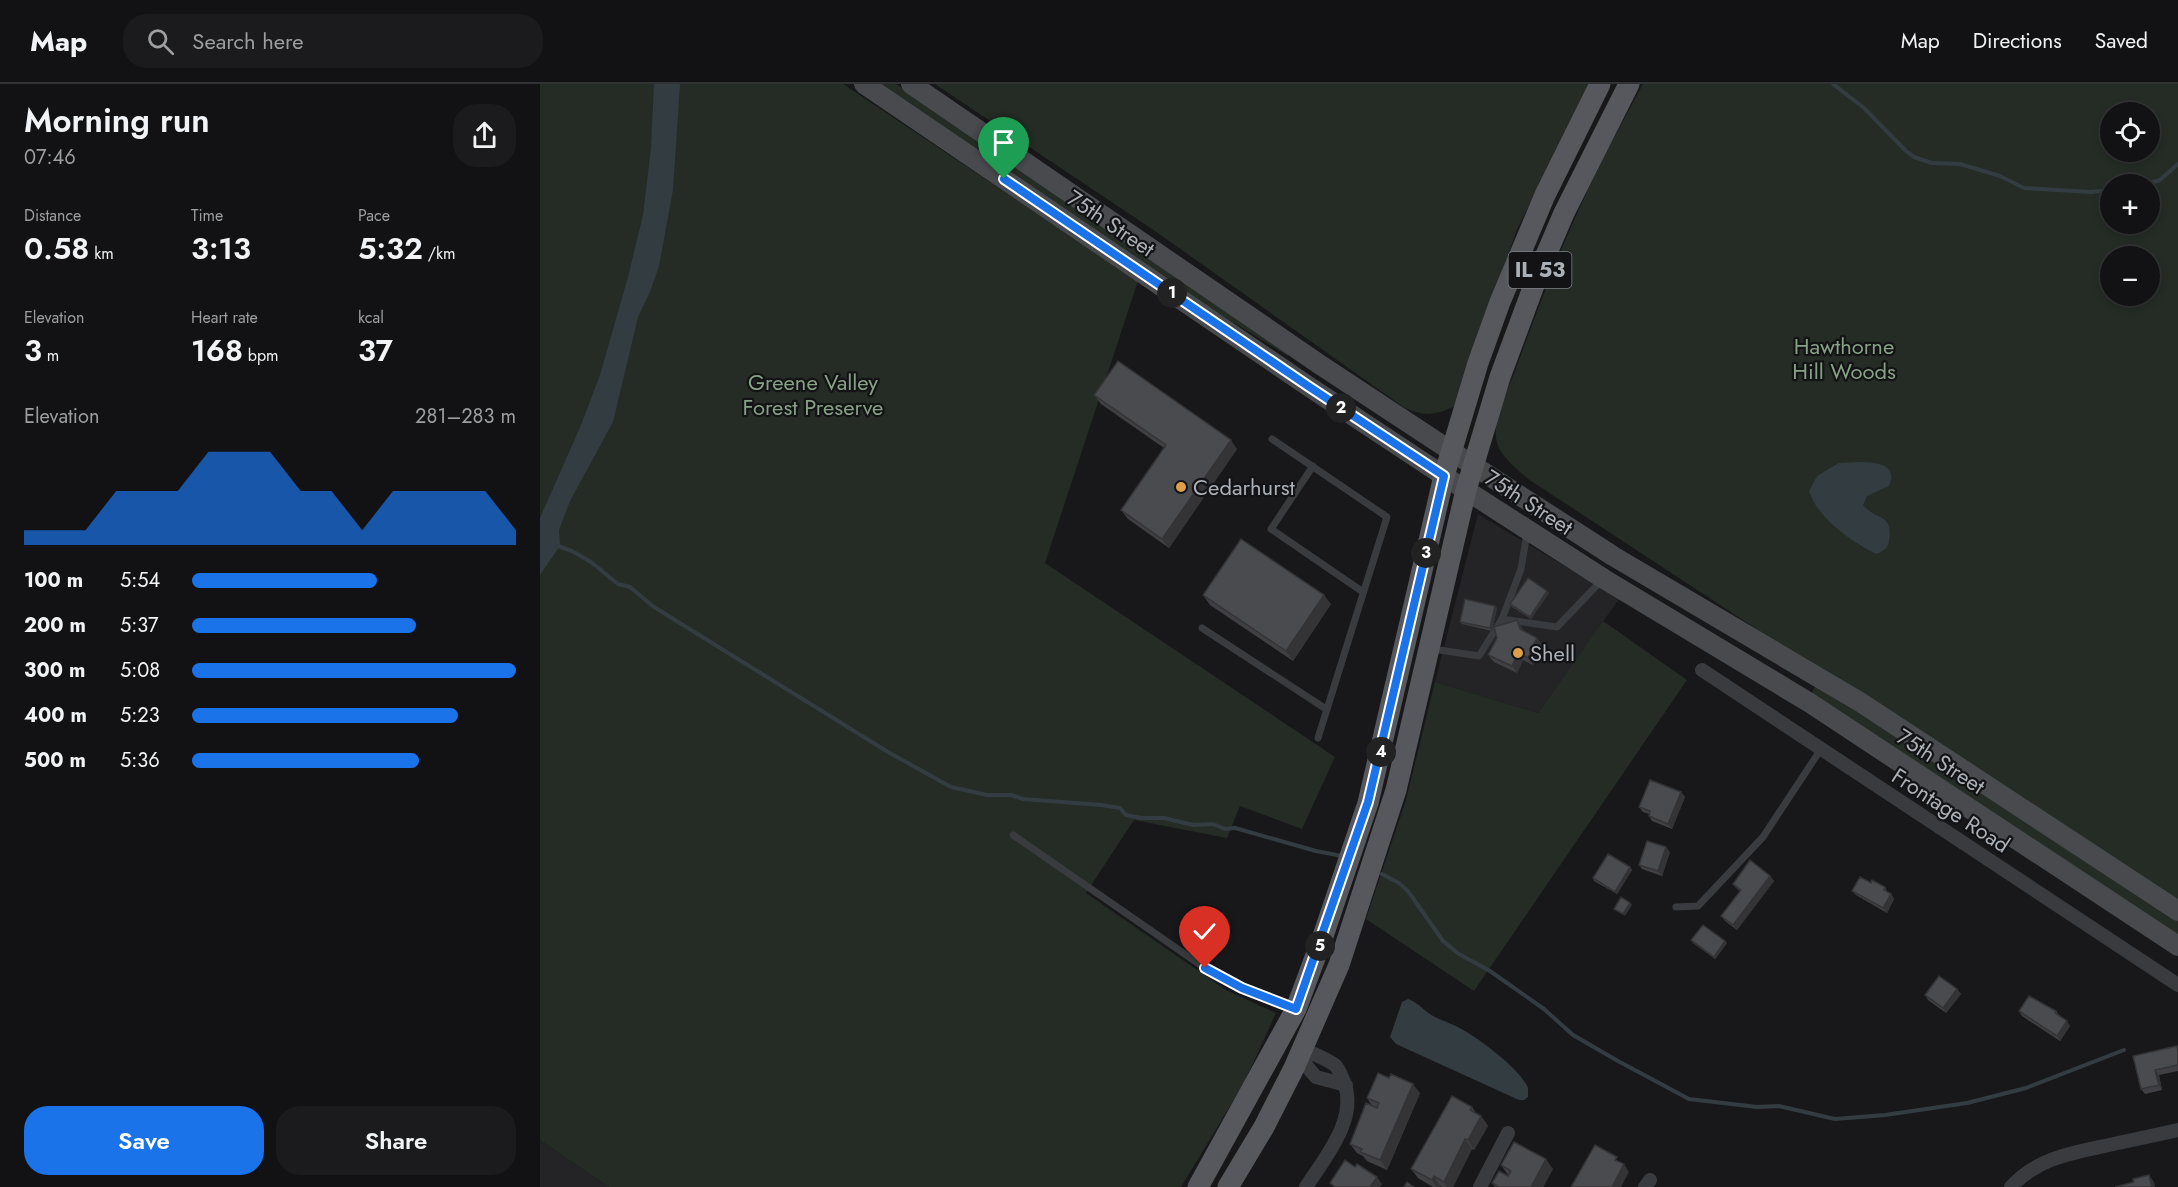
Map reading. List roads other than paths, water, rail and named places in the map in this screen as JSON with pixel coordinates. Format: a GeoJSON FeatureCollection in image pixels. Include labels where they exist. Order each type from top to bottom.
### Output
{"type":"FeatureCollection","features":[{"type":"Feature","properties":{"kind":"main road","name":"75th Street"},"geometry":{"type":"LineString","coordinates":[[864,84],[1298,380],[1444,476],[1604,579],[1810,703],[2178,946]]}},
{"type":"Feature","properties":{"kind":"main road","name":"75th Street"},"geometry":{"type":"LineString","coordinates":[[911,84],[1318,364],[1451,451],[1674,593],[1860,702],[2178,911]]}},
{"type":"Feature","properties":{"kind":"main road","name":"IL 53"},"geometry":{"type":"LineString","coordinates":[[1228,1187],[1264,1127],[1287,1052],[1296,1009],[1368,802],[1444,476],[1478,363],[1504,292],[1545,195],[1600,84]]}},
{"type":"Feature","properties":{"kind":"main road","name":"IL 53"},"geometry":{"type":"LineString","coordinates":[[1198,1187],[1287,1052],[1339,965],[1396,790],[1466,490],[1500,377],[1540,269],[1582,174],[1629,84]]}},
{"type":"Feature","properties":{"kind":"street","name":"Frontage Road"},"geometry":{"type":"LineString","coordinates":[[1701,670],[2178,985]]}},
{"type":"Feature","properties":{"kind":"street"},"geometry":{"type":"LineString","coordinates":[[1287,1052],[1316,1077],[1346,1085]]}},
{"type":"Feature","properties":{"kind":"street"},"geometry":{"type":"LineString","coordinates":[[1287,1052],[1314,1054],[1337,1066],[1348,1095],[1346,1116],[1336,1141],[1306,1187]]}},
{"type":"Feature","properties":{"kind":"street"},"geometry":{"type":"LineString","coordinates":[[2011,1187],[2024,1174],[2047,1160],[2178,1130]]}},
{"type":"Feature","properties":{"kind":"street"},"geometry":{"type":"LineString","coordinates":[[1480,1187],[1508,1133]]}},
{"type":"Feature","properties":{"kind":"lane"},"geometry":{"type":"LineString","coordinates":[[1272,439],[1387,517],[1318,738]]}},
{"type":"Feature","properties":{"kind":"lane"},"geometry":{"type":"LineString","coordinates":[[1313,466],[1271,529],[1363,592]]}},
{"type":"Feature","properties":{"kind":"lane"},"geometry":{"type":"LineString","coordinates":[[1429,648],[1479,656],[1502,619],[1521,569],[1527,530]]}},
{"type":"Feature","properties":{"kind":"lane"},"geometry":{"type":"LineString","coordinates":[[1502,619],[1557,627],[1604,579]]}},
{"type":"Feature","properties":{"kind":"lane"},"geometry":{"type":"LineString","coordinates":[[1202,628],[1326,709]]}},
{"type":"Feature","properties":{"kind":"lane"},"geometry":{"type":"LineString","coordinates":[[1676,907],[1698,906],[1763,837],[1821,749]]}},
{"type":"Feature","properties":{"kind":"lane"},"geometry":{"type":"LineString","coordinates":[[1013,835],[1205,968],[1242,988],[1296,1009]]}},
{"type":"Feature","properties":{"kind":"waterway"},"geometry":{"type":"LineString","coordinates":[[1833,84],[1864,108],[1914,157],[1932,163],[1960,164],[2000,176],[2024,188],[2100,191]]}},
{"type":"Feature","properties":{"kind":"waterway"},"geometry":{"type":"LineString","coordinates":[[2160,180],[2178,164]]}},
{"type":"Feature","properties":{"kind":"waterway"},"geometry":{"type":"LineString","coordinates":[[558,546],[591,562],[618,584],[630,587],[654,607],[888,752],[951,787],[987,795],[1011,795],[1023,799],[1120,808],[1126,815],[1141,818],[1164,818],[1193,825],[1213,824],[1225,829],[1235,828],[1342,856]]}},
{"type":"Feature","properties":{"kind":"waterway"},"geometry":{"type":"LineString","coordinates":[[1382,874],[1408,891],[1443,941],[1459,954],[1490,971],[1544,1009],[1573,1035],[1689,1099],[1757,1107],[1779,1106],[1835,1119],[1885,1115],[1967,1103],[2026,1088],[2124,1050]]}},
{"type":"Feature","properties":{"kind":"place","name":"Cedarhurst"},"geometry":{"type":"Point","coordinates":[1181,487]}},
{"type":"Feature","properties":{"kind":"place","name":"Shell"},"geometry":{"type":"Point","coordinates":[1518,653]}},
{"type":"Feature","properties":{"kind":"park label","name":"Hawthorne Hill Woods"},"geometry":{"type":"Point","coordinates":[1844,358]}},
{"type":"Feature","properties":{"kind":"park label","name":"Greene Valley Forest Preserve"},"geometry":{"type":"Point","coordinates":[813,394]}}]}
